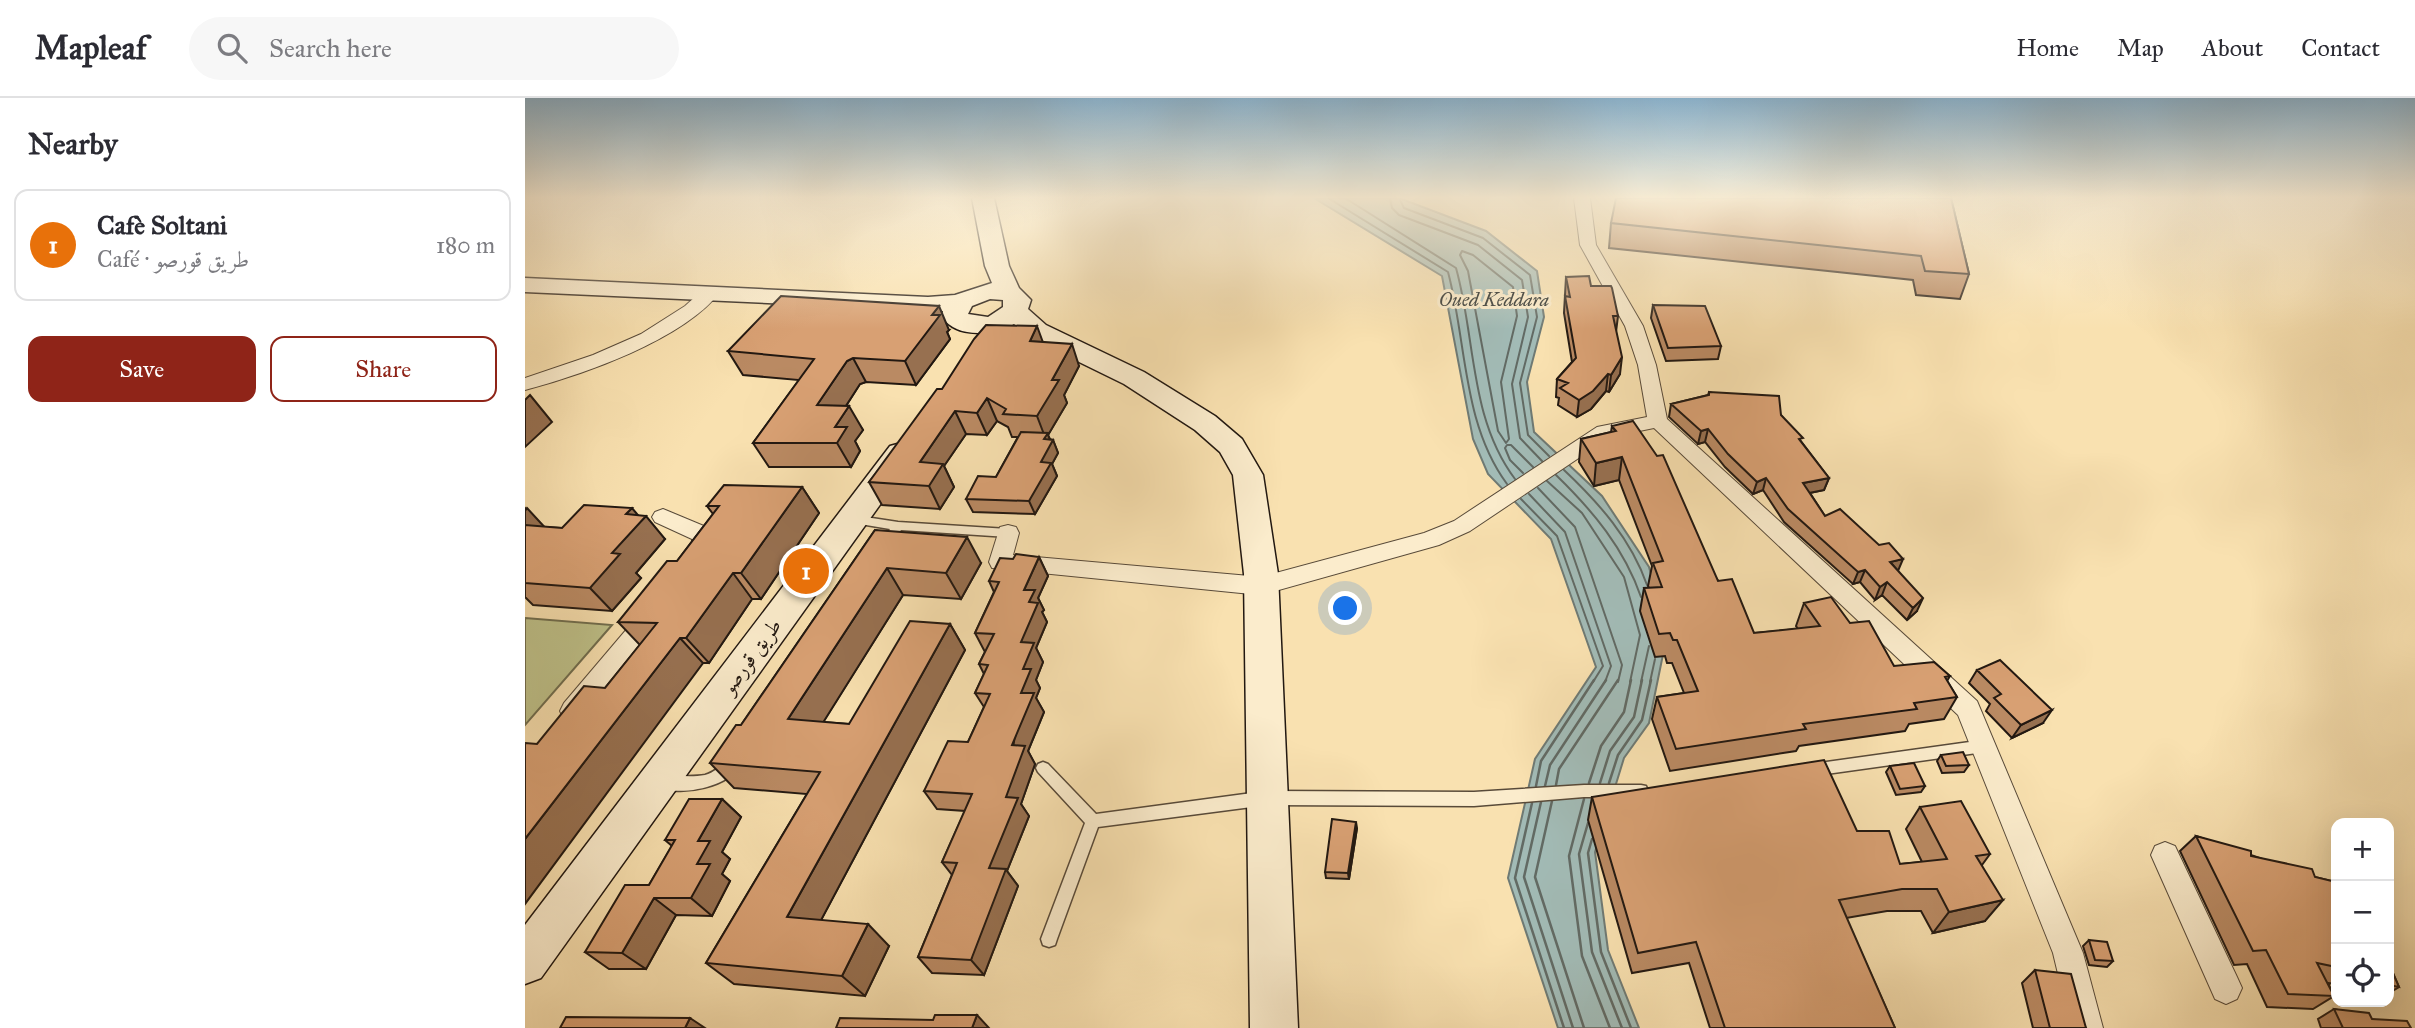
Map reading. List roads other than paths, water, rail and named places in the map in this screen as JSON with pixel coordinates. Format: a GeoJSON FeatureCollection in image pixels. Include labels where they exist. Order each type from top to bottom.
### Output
{"type":"FeatureCollection","features":[{"type":"Feature","properties":{"kind":"main road"},"geometry":{"type":"LineString","coordinates":[[982,319],[988,284],[997,266],[992,241]]}},
{"type":"Feature","properties":{"kind":"main road"},"geometry":{"type":"LineString","coordinates":[[525,285],[711,292],[928,305],[982,319],[1018,332],[1060,341],[1134,378],[1205,423],[1231,446],[1248,475],[1261,586],[1274,1028]]}},
{"type":"Feature","properties":{"kind":"main road","name":"طريق قورصو"},"geometry":{"type":"LineString","coordinates":[[525,962],[916,432]]}},
{"type":"Feature","properties":{"kind":"street"},"geometry":{"type":"LineString","coordinates":[[1588,241],[1633,326],[1647,365],[1658,421],[1968,709],[2068,953],[2087,1028]]}},
{"type":"Feature","properties":{"kind":"street"},"geometry":{"type":"LineString","coordinates":[[525,384],[583,366],[638,343],[690,313],[711,292]]}},
{"type":"Feature","properties":{"kind":"street"},"geometry":{"type":"LineString","coordinates":[[1008,533],[1000,562],[1261,586],[1431,539],[1462,526],[1604,432],[1658,421]]}},
{"type":"Feature","properties":{"kind":"street"},"geometry":{"type":"LineString","coordinates":[[663,517],[703,534],[703,549],[680,581]]}},
{"type":"Feature","properties":{"kind":"street"},"geometry":{"type":"LineString","coordinates":[[554,733],[663,602]]}},
{"type":"Feature","properties":{"kind":"street"},"geometry":{"type":"LineString","coordinates":[[2165,855],[2226,988]]}},
{"type":"Feature","properties":{"kind":"lane"},"geometry":{"type":"LineString","coordinates":[[852,519],[898,526],[1008,533]]}},
{"type":"Feature","properties":{"kind":"lane"},"geometry":{"type":"LineString","coordinates":[[875,560],[898,526]]}},
{"type":"Feature","properties":{"kind":"lane"},"geometry":{"type":"LineString","coordinates":[[1793,773],[1984,746]]}},
{"type":"Feature","properties":{"kind":"lane"},"geometry":{"type":"LineString","coordinates":[[657,783],[703,783],[719,779],[742,753]]}},
{"type":"Feature","properties":{"kind":"lane"},"geometry":{"type":"LineString","coordinates":[[1043,768],[1093,821]]}},
{"type":"Feature","properties":{"kind":"lane"},"geometry":{"type":"LineString","coordinates":[[1093,821],[1267,798],[1475,799],[1584,791],[1657,791]]}},
{"type":"Feature","properties":{"kind":"lane"},"geometry":{"type":"LineString","coordinates":[[1049,939],[1093,821]]}},
{"type":"Feature","properties":{"kind":"water","name":"Oued Keddara"},"geometry":{"type":"Polygon","coordinates":[[[1385,241],[1499,241],[1537,271],[1544,317],[1527,382],[1534,432],[1602,496],[1649,567],[1667,635],[1649,723],[1624,758],[1595,852],[1608,950],[1639,1028],[1558,1028],[1508,878],[1535,759],[1596,667],[1551,539],[1488,474],[1473,439],[1442,276],[1385,241]]]}},
{"type":"Feature","properties":{"kind":"place","name":"Cafè Soltani"},"geometry":{"type":"Point","coordinates":[806,571]}}]}
